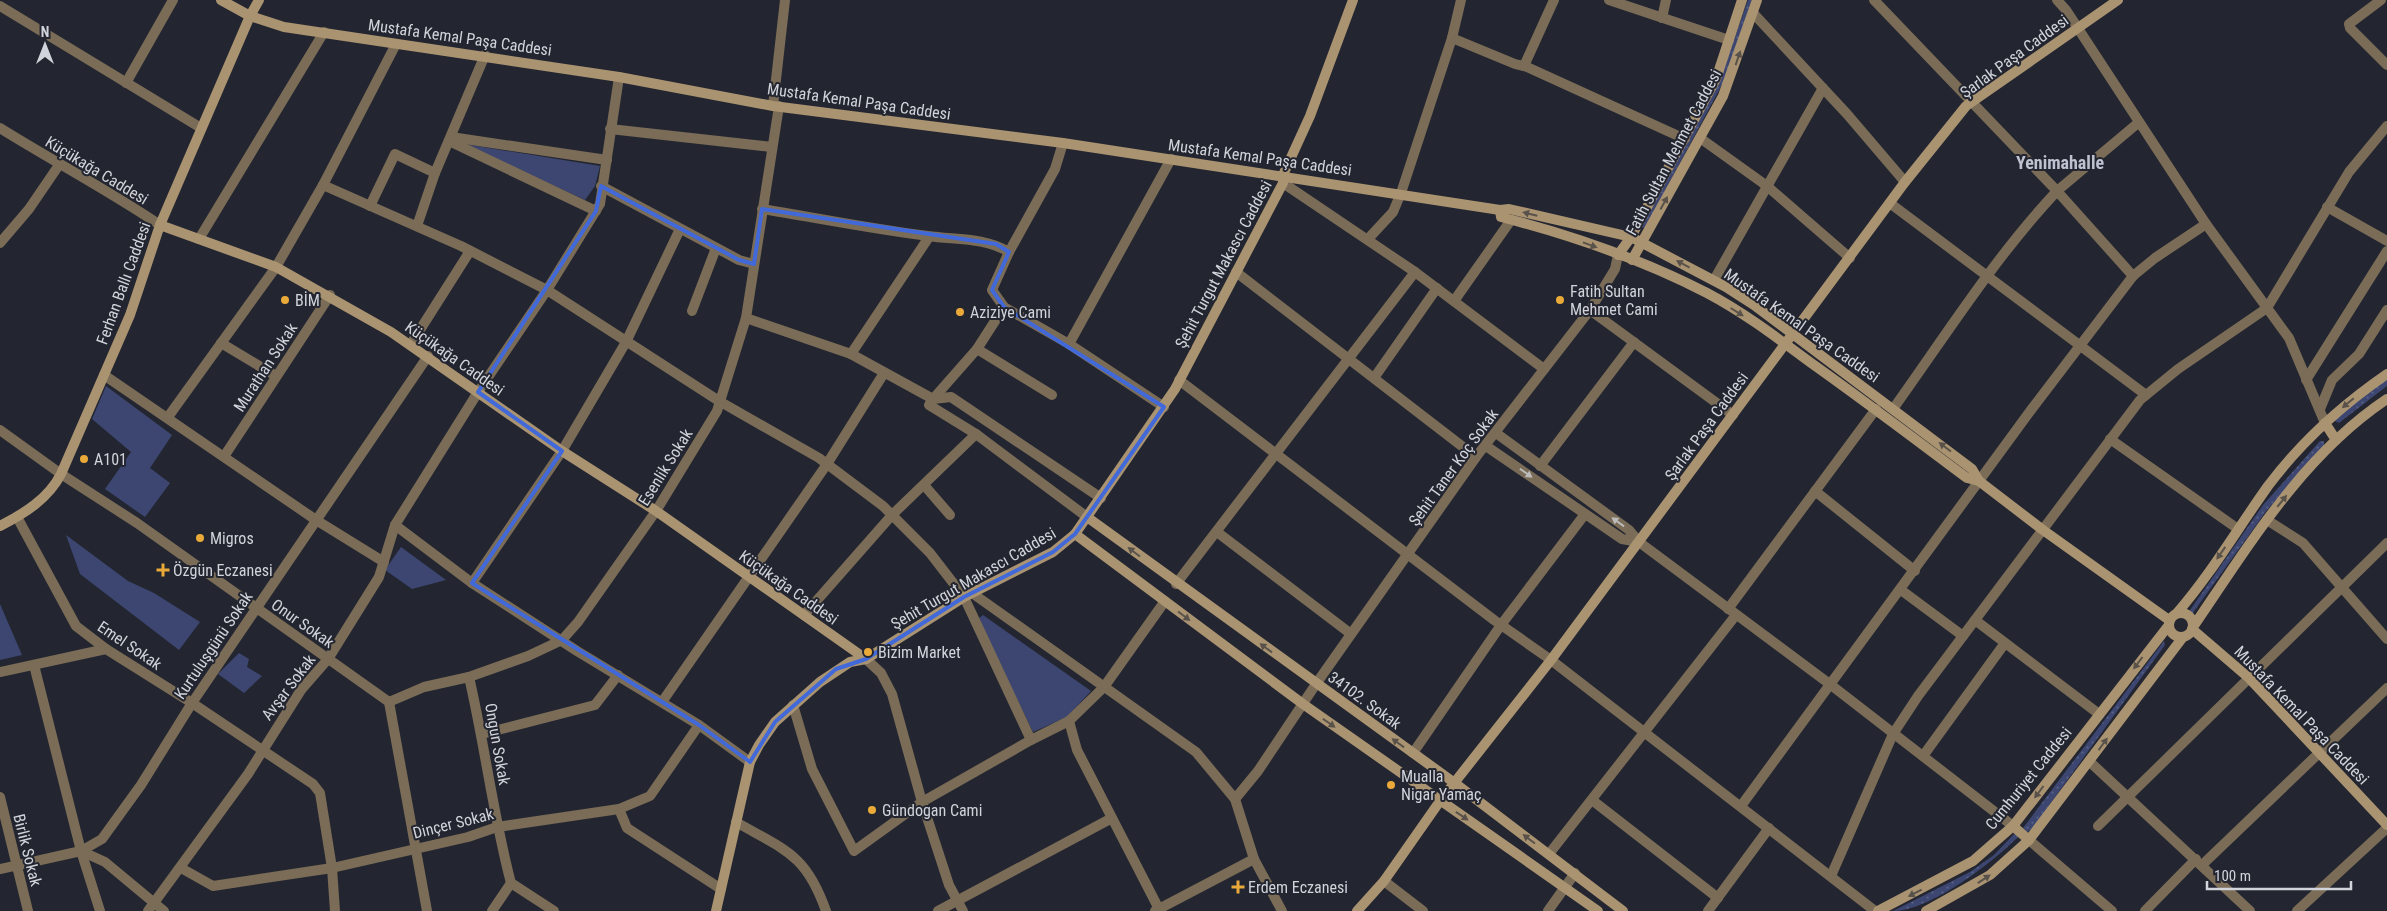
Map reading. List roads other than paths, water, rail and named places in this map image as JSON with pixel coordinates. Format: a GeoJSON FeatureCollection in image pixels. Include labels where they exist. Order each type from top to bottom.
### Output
{"type":"FeatureCollection","features":[{"type":"Feature","properties":{"kind":"street"},"geometry":{"type":"LineString","coordinates":[[126,83],[173,0]]}},
{"type":"Feature","properties":{"kind":"street","name":"Mustafa Kemal Paşa Caddesi"},"geometry":{"type":"LineString","coordinates":[[221,0],[250,16],[284,27],[485,55],[776,106],[1063,143],[1171,159],[1283,179],[1401,194],[1500,210],[1509,209],[1631,237],[1714,280],[1754,305],[1972,469],[1979,481],[2043,530],[2172,619]]}},
{"type":"Feature","properties":{"kind":"street","name":"Ferhan Ballı Caddesi"},"geometry":{"type":"LineString","coordinates":[[0,526],[17,518],[52,491],[61,474],[130,315],[160,225],[250,16],[259,0]]}},
{"type":"Feature","properties":{"kind":"street","name":"Esenlik Sokak"},"geometry":{"type":"LineString","coordinates":[[389,702],[424,687],[470,677],[528,656],[562,640],[578,622],[656,511],[717,411],[746,318],[772,147],[785,0]]}},
{"type":"Feature","properties":{"kind":"street","name":"Şehit Turgut Makascı Caddesi"},"geometry":{"type":"LineString","coordinates":[[716,911],[750,762],[766,734],[793,705],[836,669],[850,662],[866,659],[968,595],[1037,561],[1075,534],[1101,498],[1164,407],[1180,380],[1283,179],[1310,116],[1352,0]]}},
{"type":"Feature","properties":{"kind":"street"},"geometry":{"type":"LineString","coordinates":[[1368,239],[1393,212],[1401,194],[1452,38],[1460,0]]}},
{"type":"Feature","properties":{"kind":"street"},"geometry":{"type":"LineString","coordinates":[[1524,66],[1554,0]]}},
{"type":"Feature","properties":{"kind":"street"},"geometry":{"type":"LineString","coordinates":[[1609,0],[1729,40]]}},
{"type":"Feature","properties":{"kind":"street"},"geometry":{"type":"LineString","coordinates":[[1662,18],[1666,0]]}},
{"type":"Feature","properties":{"kind":"street","name":"Fatih Sultan Mehmet Caddesi"},"geometry":{"type":"LineString","coordinates":[[1618,255],[1631,237],[1716,79],[1742,0]]}},
{"type":"Feature","properties":{"kind":"street","name":"Fatih Sultan Mehmet Caddesi"},"geometry":{"type":"LineString","coordinates":[[1632,260],[1726,89],[1757,0]]}},
{"type":"Feature","properties":{"kind":"street"},"geometry":{"type":"LineString","coordinates":[[1874,0],[2056,191],[2133,276]]}},
{"type":"Feature","properties":{"kind":"street"},"geometry":{"type":"LineString","coordinates":[[2057,0],[2078,28],[2138,123],[2206,224],[2288,338],[2325,423],[2336,440]]}},
{"type":"Feature","properties":{"kind":"street","name":"Şarlak Paşa Caddesi"},"geometry":{"type":"LineString","coordinates":[[1357,911],[1384,881],[1440,801],[1456,784],[1551,660],[1891,204],[1905,182],[1971,102],[2118,0]]}},
{"type":"Feature","properties":{"kind":"street"},"geometry":{"type":"LineString","coordinates":[[2381,0],[2349,24],[2350,28],[2387,65]]}},
{"type":"Feature","properties":{"kind":"street"},"geometry":{"type":"LineString","coordinates":[[0,6],[201,128]]}},
{"type":"Feature","properties":{"kind":"street"},"geometry":{"type":"LineString","coordinates":[[1753,13],[1823,88],[1905,182]]}},
{"type":"Feature","properties":{"kind":"street"},"geometry":{"type":"LineString","coordinates":[[199,239],[324,32]]}},
{"type":"Feature","properties":{"kind":"street"},"geometry":{"type":"LineString","coordinates":[[1452,38],[1524,66],[1685,139]]}},
{"type":"Feature","properties":{"kind":"street"},"geometry":{"type":"LineString","coordinates":[[168,417],[276,267],[323,185],[396,44]]}},
{"type":"Feature","properties":{"kind":"street"},"geometry":{"type":"LineString","coordinates":[[417,226],[435,173],[485,55]]}},
{"type":"Feature","properties":{"kind":"street","name":"Avşar Sokak"},"geometry":{"type":"LineString","coordinates":[[148,911],[248,774],[301,690],[328,659],[379,577],[395,525],[478,392],[548,290],[600,204],[601,186],[607,160],[619,77]]}},
{"type":"Feature","properties":{"kind":"street"},"geometry":{"type":"LineString","coordinates":[[1714,280],[1823,88]]}},
{"type":"Feature","properties":{"kind":"street"},"geometry":{"type":"LineString","coordinates":[[1893,408],[1988,276],[2056,191],[2138,123]]}},
{"type":"Feature","properties":{"kind":"street"},"geometry":{"type":"LineString","coordinates":[[1831,876],[1893,734],[1963,636],[2110,439],[2146,395],[2178,369],[2266,308],[2349,172],[2387,126]]}},
{"type":"Feature","properties":{"kind":"street","name":"Küçükağa Caddesi"},"geometry":{"type":"LineString","coordinates":[[0,128],[60,165],[115,195],[160,225],[276,267],[330,295],[411,344],[562,451],[656,511],[866,659]]}},
{"type":"Feature","properties":{"kind":"street"},"geometry":{"type":"LineString","coordinates":[[610,129],[772,147]]}},
{"type":"Feature","properties":{"kind":"street"},"geometry":{"type":"LineString","coordinates":[[1700,138],[1767,186],[1850,258]]}},
{"type":"Feature","properties":{"kind":"street"},"geometry":{"type":"LineString","coordinates":[[450,139],[607,160]]}},
{"type":"Feature","properties":{"kind":"street"},"geometry":{"type":"LineString","coordinates":[[450,139],[596,211]]}},
{"type":"Feature","properties":{"kind":"street"},"geometry":{"type":"LineString","coordinates":[[1063,143],[1055,170],[1009,252],[992,290],[1004,307],[1069,344],[1164,407]]}},
{"type":"Feature","properties":{"kind":"street"},"geometry":{"type":"LineString","coordinates":[[370,206],[396,154],[435,173]]}},
{"type":"Feature","properties":{"kind":"street"},"geometry":{"type":"LineString","coordinates":[[1069,344],[1171,159]]}},
{"type":"Feature","properties":{"kind":"street"},"geometry":{"type":"LineString","coordinates":[[0,243],[9,230],[29,209],[60,165]]}},
{"type":"Feature","properties":{"kind":"street"},"geometry":{"type":"LineString","coordinates":[[1283,179],[1454,300],[1544,369]]}},
{"type":"Feature","properties":{"kind":"street"},"geometry":{"type":"LineString","coordinates":[[323,185],[417,226],[548,290],[719,401],[827,464],[883,506],[930,553],[968,595],[1104,686],[1196,752],[1234,799],[1254,859],[1282,911]]}},
{"type":"Feature","properties":{"kind":"street"},"geometry":{"type":"LineString","coordinates":[[601,186],[738,260],[754,264]]}},
{"type":"Feature","properties":{"kind":"street"},"geometry":{"type":"LineString","coordinates":[[1891,204],[2146,395]]}},
{"type":"Feature","properties":{"kind":"street"},"geometry":{"type":"LineString","coordinates":[[2327,208],[2387,241]]}},
{"type":"Feature","properties":{"kind":"street"},"geometry":{"type":"LineString","coordinates":[[762,209],[929,237],[980,240],[996,244],[1009,252]]}},
{"type":"Feature","properties":{"kind":"street","name":"Mustafa Kemal Paşa Caddesi"},"geometry":{"type":"LineString","coordinates":[[1500,210],[1501,217],[1540,227],[1632,260],[1673,276],[1709,294],[1785,344],[1967,478],[1979,481]]}},
{"type":"Feature","properties":{"kind":"street"},"geometry":{"type":"LineString","coordinates":[[1454,300],[1511,220]]}},
{"type":"Feature","properties":{"kind":"street"},"geometry":{"type":"LineString","coordinates":[[1741,806],[1915,571],[1979,481],[2133,276],[2155,258],[2206,224]]}},
{"type":"Feature","properties":{"kind":"street"},"geometry":{"type":"LineString","coordinates":[[472,583],[562,451],[626,342],[680,229]]}},
{"type":"Feature","properties":{"kind":"street"},"geometry":{"type":"LineString","coordinates":[[851,354],[929,237]]}},
{"type":"Feature","properties":{"kind":"street"},"geometry":{"type":"LineString","coordinates":[[692,311],[716,248]]}},
{"type":"Feature","properties":{"kind":"street"},"geometry":{"type":"LineString","coordinates":[[411,344],[470,251]]}},
{"type":"Feature","properties":{"kind":"street"},"geometry":{"type":"LineString","coordinates":[[2306,380],[2387,252]]}},
{"type":"Feature","properties":{"kind":"street","name":"Şehit Taner Koç Sokak"},"geometry":{"type":"LineString","coordinates":[[1234,799],[1258,771],[1302,704],[1476,457],[1590,310],[1615,270],[1618,255]]}},
{"type":"Feature","properties":{"kind":"street","name":"Şehit Taner Koç Sokak"},"geometry":{"type":"LineString","coordinates":[[1615,270],[1632,260]]}},
{"type":"Feature","properties":{"kind":"street"},"geometry":{"type":"LineString","coordinates":[[1236,272],[1476,457]]}},
{"type":"Feature","properties":{"kind":"street"},"geometry":{"type":"LineString","coordinates":[[1176,584],[1415,272]]}},
{"type":"Feature","properties":{"kind":"street"},"geometry":{"type":"LineString","coordinates":[[1374,378],[1437,288]]}},
{"type":"Feature","properties":{"kind":"street","name":"Murathan Sokak"},"geometry":{"type":"LineString","coordinates":[[225,455],[330,295]]}},
{"type":"Feature","properties":{"kind":"street"},"geometry":{"type":"LineString","coordinates":[[1004,307],[977,349],[932,399],[929,405],[976,434],[1087,517]]}},
{"type":"Feature","properties":{"kind":"street"},"geometry":{"type":"LineString","coordinates":[[1590,310],[1733,415]]}},
{"type":"Feature","properties":{"kind":"street"},"geometry":{"type":"LineString","coordinates":[[2320,408],[2332,380],[2359,354],[2387,310]]}},
{"type":"Feature","properties":{"kind":"street"},"geometry":{"type":"LineString","coordinates":[[746,318],[851,354],[932,399],[951,397],[1101,498]]}},
{"type":"Feature","properties":{"kind":"street"},"geometry":{"type":"LineString","coordinates":[[1540,466],[1634,342]]}},
{"type":"Feature","properties":{"kind":"street"},"geometry":{"type":"LineString","coordinates":[[221,343],[276,376]]}},
{"type":"Feature","properties":{"kind":"street"},"geometry":{"type":"LineString","coordinates":[[977,349],[1052,395]]}},
{"type":"Feature","properties":{"kind":"street","name":"Kurtuluşgünü Sokak"},"geometry":{"type":"LineString","coordinates":[[0,870],[81,851],[102,839],[141,785],[192,703],[428,356]]}},
{"type":"Feature","properties":{"kind":"street"},"geometry":{"type":"LineString","coordinates":[[662,702],[827,464],[884,373]]}},
{"type":"Feature","properties":{"kind":"street","name":"Cumhuriyet Caddesi"},"geometry":{"type":"LineString","coordinates":[[1877,911],[1973,861],[2013,826],[2172,619],[2284,466],[2325,423],[2360,393],[2387,374]]}},
{"type":"Feature","properties":{"kind":"street"},"geometry":{"type":"LineString","coordinates":[[104,375],[225,455],[316,520],[384,562]]}},
{"type":"Feature","properties":{"kind":"street"},"geometry":{"type":"LineString","coordinates":[[1180,380],[1501,626],[1551,660],[1877,911]]}},
{"type":"Feature","properties":{"kind":"street"},"geometry":{"type":"LineString","coordinates":[[1926,911],[1990,875],[2029,840],[2183,637],[2193,628],[2267,520],[2291,490],[2336,440],[2387,399]]}},
{"type":"Feature","properties":{"kind":"street"},"geometry":{"type":"LineString","coordinates":[[1550,854],[1644,732],[1732,612],[1815,491],[1876,410]]}},
{"type":"Feature","properties":{"kind":"street","name":"Onur Sokak"},"geometry":{"type":"LineString","coordinates":[[0,430],[61,474],[137,523],[389,702]]}},
{"type":"Feature","properties":{"kind":"street"},"geometry":{"type":"LineString","coordinates":[[1496,433],[1629,530],[1639,542],[1923,756],[2013,826],[2112,911]]}},
{"type":"Feature","properties":{"kind":"street"},"geometry":{"type":"LineString","coordinates":[[804,615],[892,515],[976,434]]}},
{"type":"Feature","properties":{"kind":"street"},"geometry":{"type":"LineString","coordinates":[[2110,439],[2238,529]]}},
{"type":"Feature","properties":{"kind":"street"},"geometry":{"type":"LineString","coordinates":[[1486,446],[1622,539],[1639,542]]}},
{"type":"Feature","properties":{"kind":"street"},"geometry":{"type":"LineString","coordinates":[[924,484],[950,515]]}},
{"type":"Feature","properties":{"kind":"street"},"geometry":{"type":"LineString","coordinates":[[1815,491],[1915,571]]}},
{"type":"Feature","properties":{"kind":"street"},"geometry":{"type":"LineString","coordinates":[[1413,754],[1501,626],[1585,514]]}},
{"type":"Feature","properties":{"kind":"street","name":"34102. Sokak"},"geometry":{"type":"LineString","coordinates":[[1087,517],[1176,584],[1456,784],[1623,911]]}},
{"type":"Feature","properties":{"kind":"street","name":"Emel Sokak"},"geometry":{"type":"LineString","coordinates":[[17,518],[76,626],[106,649],[192,703],[261,751],[313,784],[320,793],[332,868],[336,911]]}},
{"type":"Feature","properties":{"kind":"street"},"geometry":{"type":"LineString","coordinates":[[2267,520],[2303,543],[2387,639]]}},
{"type":"Feature","properties":{"kind":"street"},"geometry":{"type":"LineString","coordinates":[[395,525],[472,583],[700,724],[750,762]]}},
{"type":"Feature","properties":{"kind":"street"},"geometry":{"type":"LineString","coordinates":[[1217,532],[1351,634]]}},
{"type":"Feature","properties":{"kind":"street"},"geometry":{"type":"LineString","coordinates":[[1075,534],[1302,704],[1598,911]]}},
{"type":"Feature","properties":{"kind":"street"},"geometry":{"type":"LineString","coordinates":[[2098,826],[2387,543]]}},
{"type":"Feature","properties":{"kind":"street"},"geometry":{"type":"LineString","coordinates":[[1901,590],[1963,636]]}},
{"type":"Feature","properties":{"kind":"street"},"geometry":{"type":"LineString","coordinates":[[968,595],[1031,740]]}},
{"type":"Feature","properties":{"kind":"street"},"geometry":{"type":"LineString","coordinates":[[793,705],[812,769],[854,851],[922,802],[1031,740],[1069,721],[1104,686],[1165,601]]}},
{"type":"Feature","properties":{"kind":"street"},"geometry":{"type":"LineString","coordinates":[[2183,637],[2174,635],[2172,619],[2187,614],[2192,620],[2193,628]]}},
{"type":"Feature","properties":{"kind":"street"},"geometry":{"type":"LineString","coordinates":[[1975,620],[2099,714]]}},
{"type":"Feature","properties":{"kind":"street","name":"Mustafa Kemal Paşa Caddesi"},"geometry":{"type":"LineString","coordinates":[[2193,628],[2249,678],[2387,827]]}},
{"type":"Feature","properties":{"kind":"street"},"geometry":{"type":"LineString","coordinates":[[1923,756],[2005,643]]}},
{"type":"Feature","properties":{"kind":"street"},"geometry":{"type":"LineString","coordinates":[[0,672],[106,649]]}},
{"type":"Feature","properties":{"kind":"street"},"geometry":{"type":"LineString","coordinates":[[866,659],[881,673],[892,694],[922,802],[949,885],[963,911]]}},
{"type":"Feature","properties":{"kind":"street"},"geometry":{"type":"LineString","coordinates":[[34,665],[81,851],[100,911]]}},
{"type":"Feature","properties":{"kind":"street"},"geometry":{"type":"LineString","coordinates":[[482,734],[595,705],[618,675]]}},
{"type":"Feature","properties":{"kind":"street","name":"Ongun Sokak"},"geometry":{"type":"LineString","coordinates":[[470,677],[482,734],[497,828],[510,883]]}},
{"type":"Feature","properties":{"kind":"street"},"geometry":{"type":"LineString","coordinates":[[2144,911],[2320,753],[2387,688]]}},
{"type":"Feature","properties":{"kind":"street"},"geometry":{"type":"LineString","coordinates":[[389,702],[428,911]]}},
{"type":"Feature","properties":{"kind":"street"},"geometry":{"type":"LineString","coordinates":[[1069,721],[1077,750],[1158,910],[1254,859]]}},
{"type":"Feature","properties":{"kind":"street","name":"Dinçer Sokak"},"geometry":{"type":"LineString","coordinates":[[181,868],[213,886],[332,868],[468,837],[497,828],[619,810],[650,796],[700,724]]}},
{"type":"Feature","properties":{"kind":"street"},"geometry":{"type":"LineString","coordinates":[[2090,762],[2250,911]]}},
{"type":"Feature","properties":{"kind":"street","name":"Birlik Sokak"},"geometry":{"type":"LineString","coordinates":[[0,797],[28,911]]}},
{"type":"Feature","properties":{"kind":"street"},"geometry":{"type":"LineString","coordinates":[[1592,800],[1718,898]]}},
{"type":"Feature","properties":{"kind":"street"},"geometry":{"type":"LineString","coordinates":[[619,810],[627,828],[721,889]]}},
{"type":"Feature","properties":{"kind":"street"},"geometry":{"type":"LineString","coordinates":[[938,911],[1112,818]]}},
{"type":"Feature","properties":{"kind":"street"},"geometry":{"type":"LineString","coordinates":[[736,822],[792,854],[807,869],[818,888],[826,911]]}},
{"type":"Feature","properties":{"kind":"street"},"geometry":{"type":"LineString","coordinates":[[2298,911],[2387,827]]}},
{"type":"Feature","properties":{"kind":"street"},"geometry":{"type":"LineString","coordinates":[[1708,911],[1769,828]]}},
{"type":"Feature","properties":{"kind":"street"},"geometry":{"type":"LineString","coordinates":[[81,851],[105,862],[156,902],[164,911]]}},
{"type":"Feature","properties":{"kind":"street"},"geometry":{"type":"LineString","coordinates":[[1548,911],[1574,873]]}},
{"type":"Feature","properties":{"kind":"street"},"geometry":{"type":"LineString","coordinates":[[1384,881],[1423,911]]}},
{"type":"Feature","properties":{"kind":"street"},"geometry":{"type":"LineString","coordinates":[[492,911],[510,883],[554,911]]}},
{"type":"Feature","properties":{"kind":"place","name":"BİM"},"geometry":{"type":"Point","coordinates":[285,300]}},
{"type":"Feature","properties":{"kind":"place","name":"Fatih Sultan Mehmet Cami"},"geometry":{"type":"Point","coordinates":[1560,300]}},
{"type":"Feature","properties":{"kind":"place","name":"Aziziye Cami"},"geometry":{"type":"Point","coordinates":[960,312]}},
{"type":"Feature","properties":{"kind":"place","name":"A101"},"geometry":{"type":"Point","coordinates":[84,459]}},
{"type":"Feature","properties":{"kind":"place","name":"Migros"},"geometry":{"type":"Point","coordinates":[200,538]}},
{"type":"Feature","properties":{"kind":"place","name":"Özgün Eczanesi"},"geometry":{"type":"Point","coordinates":[163,570]}},
{"type":"Feature","properties":{"kind":"place","name":"Bizim Market"},"geometry":{"type":"Point","coordinates":[868,652]}},
{"type":"Feature","properties":{"kind":"place","name":"Mualla Nigar Yamaç"},"geometry":{"type":"Point","coordinates":[1391,785]}},
{"type":"Feature","properties":{"kind":"place","name":"Gündogan Cami"},"geometry":{"type":"Point","coordinates":[872,810]}},
{"type":"Feature","properties":{"kind":"place","name":"Erdem Eczanesi"},"geometry":{"type":"Point","coordinates":[1238,887]}},
{"type":"Feature","properties":{"kind":"district","name":"Yenimahalle"},"geometry":{"type":"Point","coordinates":[2060,163]}}]}
